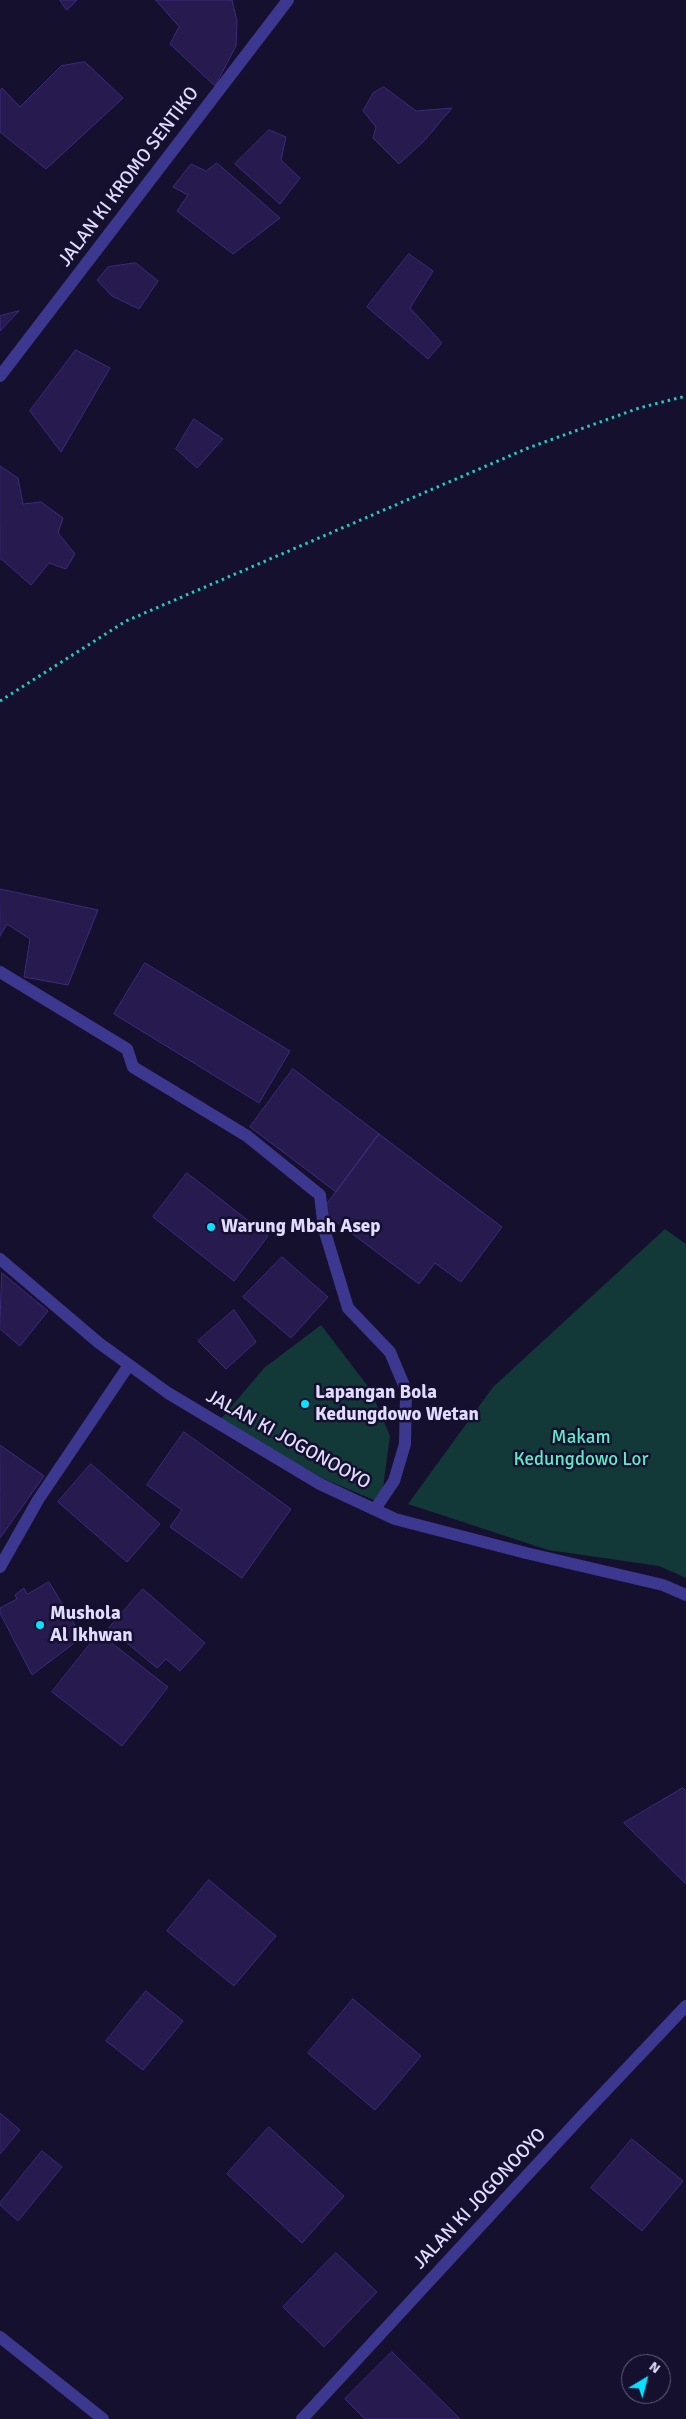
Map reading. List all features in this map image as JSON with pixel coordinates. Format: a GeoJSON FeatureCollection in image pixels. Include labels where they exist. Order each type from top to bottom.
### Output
{"type":"FeatureCollection","features":[{"type":"Feature","properties":{"kind":"street","name":"JALAN KI KROMO SENTIKO"},"geometry":{"type":"LineString","coordinates":[[0,376],[288,0]]}},
{"type":"Feature","properties":{"kind":"street"},"geometry":{"type":"LineString","coordinates":[[0,972],[127,1049],[133,1067],[247,1136],[320,1195],[324,1229],[348,1308],[390,1352],[406,1390],[405,1444],[394,1481],[375,1510]]}},
{"type":"Feature","properties":{"kind":"street","name":"JALAN KI JOGONOOYO"},"geometry":{"type":"LineString","coordinates":[[0,1259],[99,1344],[168,1393],[320,1484],[395,1519],[663,1585],[686,1595]]}},
{"type":"Feature","properties":{"kind":"street"},"geometry":{"type":"LineString","coordinates":[[0,1567],[38,1500],[129,1365]]}},
{"type":"Feature","properties":{"kind":"street","name":"JALAN KI JOGONOOYO"},"geometry":{"type":"LineString","coordinates":[[302,2419],[572,2126],[686,2006]]}},
{"type":"Feature","properties":{"kind":"street"},"geometry":{"type":"LineString","coordinates":[[0,2336],[103,2419]]}},
{"type":"Feature","properties":{"kind":"path"},"geometry":{"type":"LineString","coordinates":[[0,701],[126,620],[528,448],[639,408],[686,396]]}},
{"type":"Feature","properties":{"kind":"green space","name":"Makam Kedungdowo Lor"},"geometry":{"type":"Polygon","coordinates":[[[665,1229],[686,1244],[686,1578],[659,1566],[548,1550],[408,1504],[493,1387],[665,1229]]]}},
{"type":"Feature","properties":{"kind":"green space","name":"Lapangan Bola Kedungdowo Wetan"},"geometry":{"type":"Polygon","coordinates":[[[321,1325],[370,1389],[390,1436],[383,1488],[374,1500],[324,1479],[220,1420],[264,1368],[321,1325]]]}},
{"type":"Feature","properties":{"kind":"building"},"geometry":{"type":"Polygon","coordinates":[[[60,0],[77,0],[67,10],[60,0]]]}},
{"type":"Feature","properties":{"kind":"building"},"geometry":{"type":"Polygon","coordinates":[[[156,0],[232,0],[237,21],[236,46],[215,86],[170,44],[179,27],[156,0]]]}},
{"type":"Feature","properties":{"kind":"building"},"geometry":{"type":"Polygon","coordinates":[[[85,62],[123,98],[46,169],[0,132],[0,91],[2,88],[20,107],[61,66],[85,62]]]}},
{"type":"Feature","properties":{"kind":"building"},"geometry":{"type":"Polygon","coordinates":[[[384,87],[416,111],[452,108],[424,141],[399,164],[373,138],[376,127],[363,111],[373,93],[384,87]]]}},
{"type":"Feature","properties":{"kind":"building"},"geometry":{"type":"Polygon","coordinates":[[[269,130],[286,137],[281,160],[300,178],[280,204],[235,164],[269,130]]]}},
{"type":"Feature","properties":{"kind":"building"},"geometry":{"type":"Polygon","coordinates":[[[217,163],[280,218],[233,254],[177,211],[188,195],[173,187],[191,164],[206,171],[217,163]]]}},
{"type":"Feature","properties":{"kind":"building"},"geometry":{"type":"Polygon","coordinates":[[[409,254],[433,271],[410,308],[442,343],[428,359],[367,307],[409,254]]]}},
{"type":"Feature","properties":{"kind":"building"},"geometry":{"type":"Polygon","coordinates":[[[136,263],[158,281],[139,309],[112,296],[97,280],[108,267],[136,263]]]}},
{"type":"Feature","properties":{"kind":"building"},"geometry":{"type":"Polygon","coordinates":[[[19,311],[0,331],[0,316],[19,311]]]}},
{"type":"Feature","properties":{"kind":"building"},"geometry":{"type":"Polygon","coordinates":[[[76,350],[110,368],[61,452],[30,411],[76,350]]]}},
{"type":"Feature","properties":{"kind":"building"},"geometry":{"type":"Polygon","coordinates":[[[194,419],[223,439],[197,468],[176,449],[194,419]]]}},
{"type":"Feature","properties":{"kind":"building"},"geometry":{"type":"Polygon","coordinates":[[[0,466],[18,478],[23,504],[41,502],[63,518],[58,533],[75,554],[66,569],[49,563],[31,585],[0,558],[0,466]]]}},
{"type":"Feature","properties":{"kind":"building"},"geometry":{"type":"Polygon","coordinates":[[[0,889],[98,910],[68,985],[24,977],[30,939],[7,924],[0,936],[0,889]]]}},
{"type":"Feature","properties":{"kind":"building"},"geometry":{"type":"Polygon","coordinates":[[[145,963],[290,1051],[259,1103],[114,1014],[145,963]]]}},
{"type":"Feature","properties":{"kind":"building"},"geometry":{"type":"Polygon","coordinates":[[[293,1069],[379,1134],[336,1192],[250,1127],[293,1069]]]}},
{"type":"Feature","properties":{"kind":"building"},"geometry":{"type":"Polygon","coordinates":[[[379,1134],[502,1227],[461,1282],[435,1263],[419,1284],[322,1211],[379,1134]]]}},
{"type":"Feature","properties":{"kind":"building","name":"Warung Mbah Asep"},"geometry":{"type":"Polygon","coordinates":[[[187,1173],[268,1236],[234,1281],[153,1217],[187,1173]]]}},
{"type":"Feature","properties":{"kind":"building"},"geometry":{"type":"Polygon","coordinates":[[[282,1257],[328,1297],[291,1338],[243,1297],[282,1257]]]}},
{"type":"Feature","properties":{"kind":"building"},"geometry":{"type":"Polygon","coordinates":[[[2,1273],[48,1311],[20,1346],[0,1329],[2,1273]]]}},
{"type":"Feature","properties":{"kind":"building"},"geometry":{"type":"Polygon","coordinates":[[[234,1310],[256,1342],[226,1369],[198,1341],[234,1310]]]}},
{"type":"Feature","properties":{"kind":"building"},"geometry":{"type":"Polygon","coordinates":[[[184,1432],[291,1509],[242,1578],[170,1527],[182,1510],[147,1485],[184,1432]]]}},
{"type":"Feature","properties":{"kind":"building"},"geometry":{"type":"Polygon","coordinates":[[[0,1445],[44,1476],[0,1538],[0,1445]]]}},
{"type":"Feature","properties":{"kind":"building"},"geometry":{"type":"Polygon","coordinates":[[[91,1464],[160,1524],[127,1562],[58,1502],[91,1464]]]}},
{"type":"Feature","properties":{"kind":"building","name":"Mushola Al Ikhwan"},"geometry":{"type":"Polygon","coordinates":[[[49,1582],[82,1637],[32,1675],[0,1613],[0,1608],[17,1599],[15,1595],[24,1588],[27,1594],[49,1582]]]}},
{"type":"Feature","properties":{"kind":"building"},"geometry":{"type":"Polygon","coordinates":[[[143,1589],[205,1643],[180,1671],[166,1659],[157,1668],[109,1628],[143,1589]]]}},
{"type":"Feature","properties":{"kind":"building"},"geometry":{"type":"Polygon","coordinates":[[[99,1633],[168,1687],[122,1746],[52,1692],[99,1633]]]}},
{"type":"Feature","properties":{"kind":"building"},"geometry":{"type":"Polygon","coordinates":[[[683,1788],[686,1791],[686,1884],[624,1823],[683,1788]]]}},
{"type":"Feature","properties":{"kind":"building"},"geometry":{"type":"Polygon","coordinates":[[[209,1880],[276,1936],[234,1986],[167,1931],[209,1880]]]}},
{"type":"Feature","properties":{"kind":"building"},"geometry":{"type":"Polygon","coordinates":[[[146,1991],[183,2021],[143,2070],[106,2041],[146,1991]]]}},
{"type":"Feature","properties":{"kind":"building"},"geometry":{"type":"Polygon","coordinates":[[[353,1999],[421,2056],[375,2110],[308,2053],[353,1999]]]}},
{"type":"Feature","properties":{"kind":"building"},"geometry":{"type":"Polygon","coordinates":[[[0,2113],[20,2130],[0,2154],[0,2113]]]}},
{"type":"Feature","properties":{"kind":"building"},"geometry":{"type":"Polygon","coordinates":[[[269,2127],[344,2196],[302,2243],[227,2174],[269,2127]]]}},
{"type":"Feature","properties":{"kind":"building"},"geometry":{"type":"Polygon","coordinates":[[[632,2139],[683,2181],[642,2231],[591,2188],[632,2139]]]}},
{"type":"Feature","properties":{"kind":"building"},"geometry":{"type":"Polygon","coordinates":[[[42,2151],[62,2167],[18,2221],[0,2203],[42,2151]]]}},
{"type":"Feature","properties":{"kind":"building"},"geometry":{"type":"Polygon","coordinates":[[[336,2253],[377,2292],[324,2347],[283,2307],[336,2253]]]}},
{"type":"Feature","properties":{"kind":"building"},"geometry":{"type":"Polygon","coordinates":[[[392,2352],[460,2419],[365,2419],[345,2399],[392,2352]]]}},
{"type":"Feature","properties":{"kind":"place","name":"Warung Mbah Asep"},"geometry":{"type":"Point","coordinates":[211,1227]}},
{"type":"Feature","properties":{"kind":"place","name":"Lapangan Bola Kedungdowo Wetan"},"geometry":{"type":"Point","coordinates":[305,1404]}},
{"type":"Feature","properties":{"kind":"place","name":"Mushola Al Ikhwan"},"geometry":{"type":"Point","coordinates":[40,1625]}}]}
